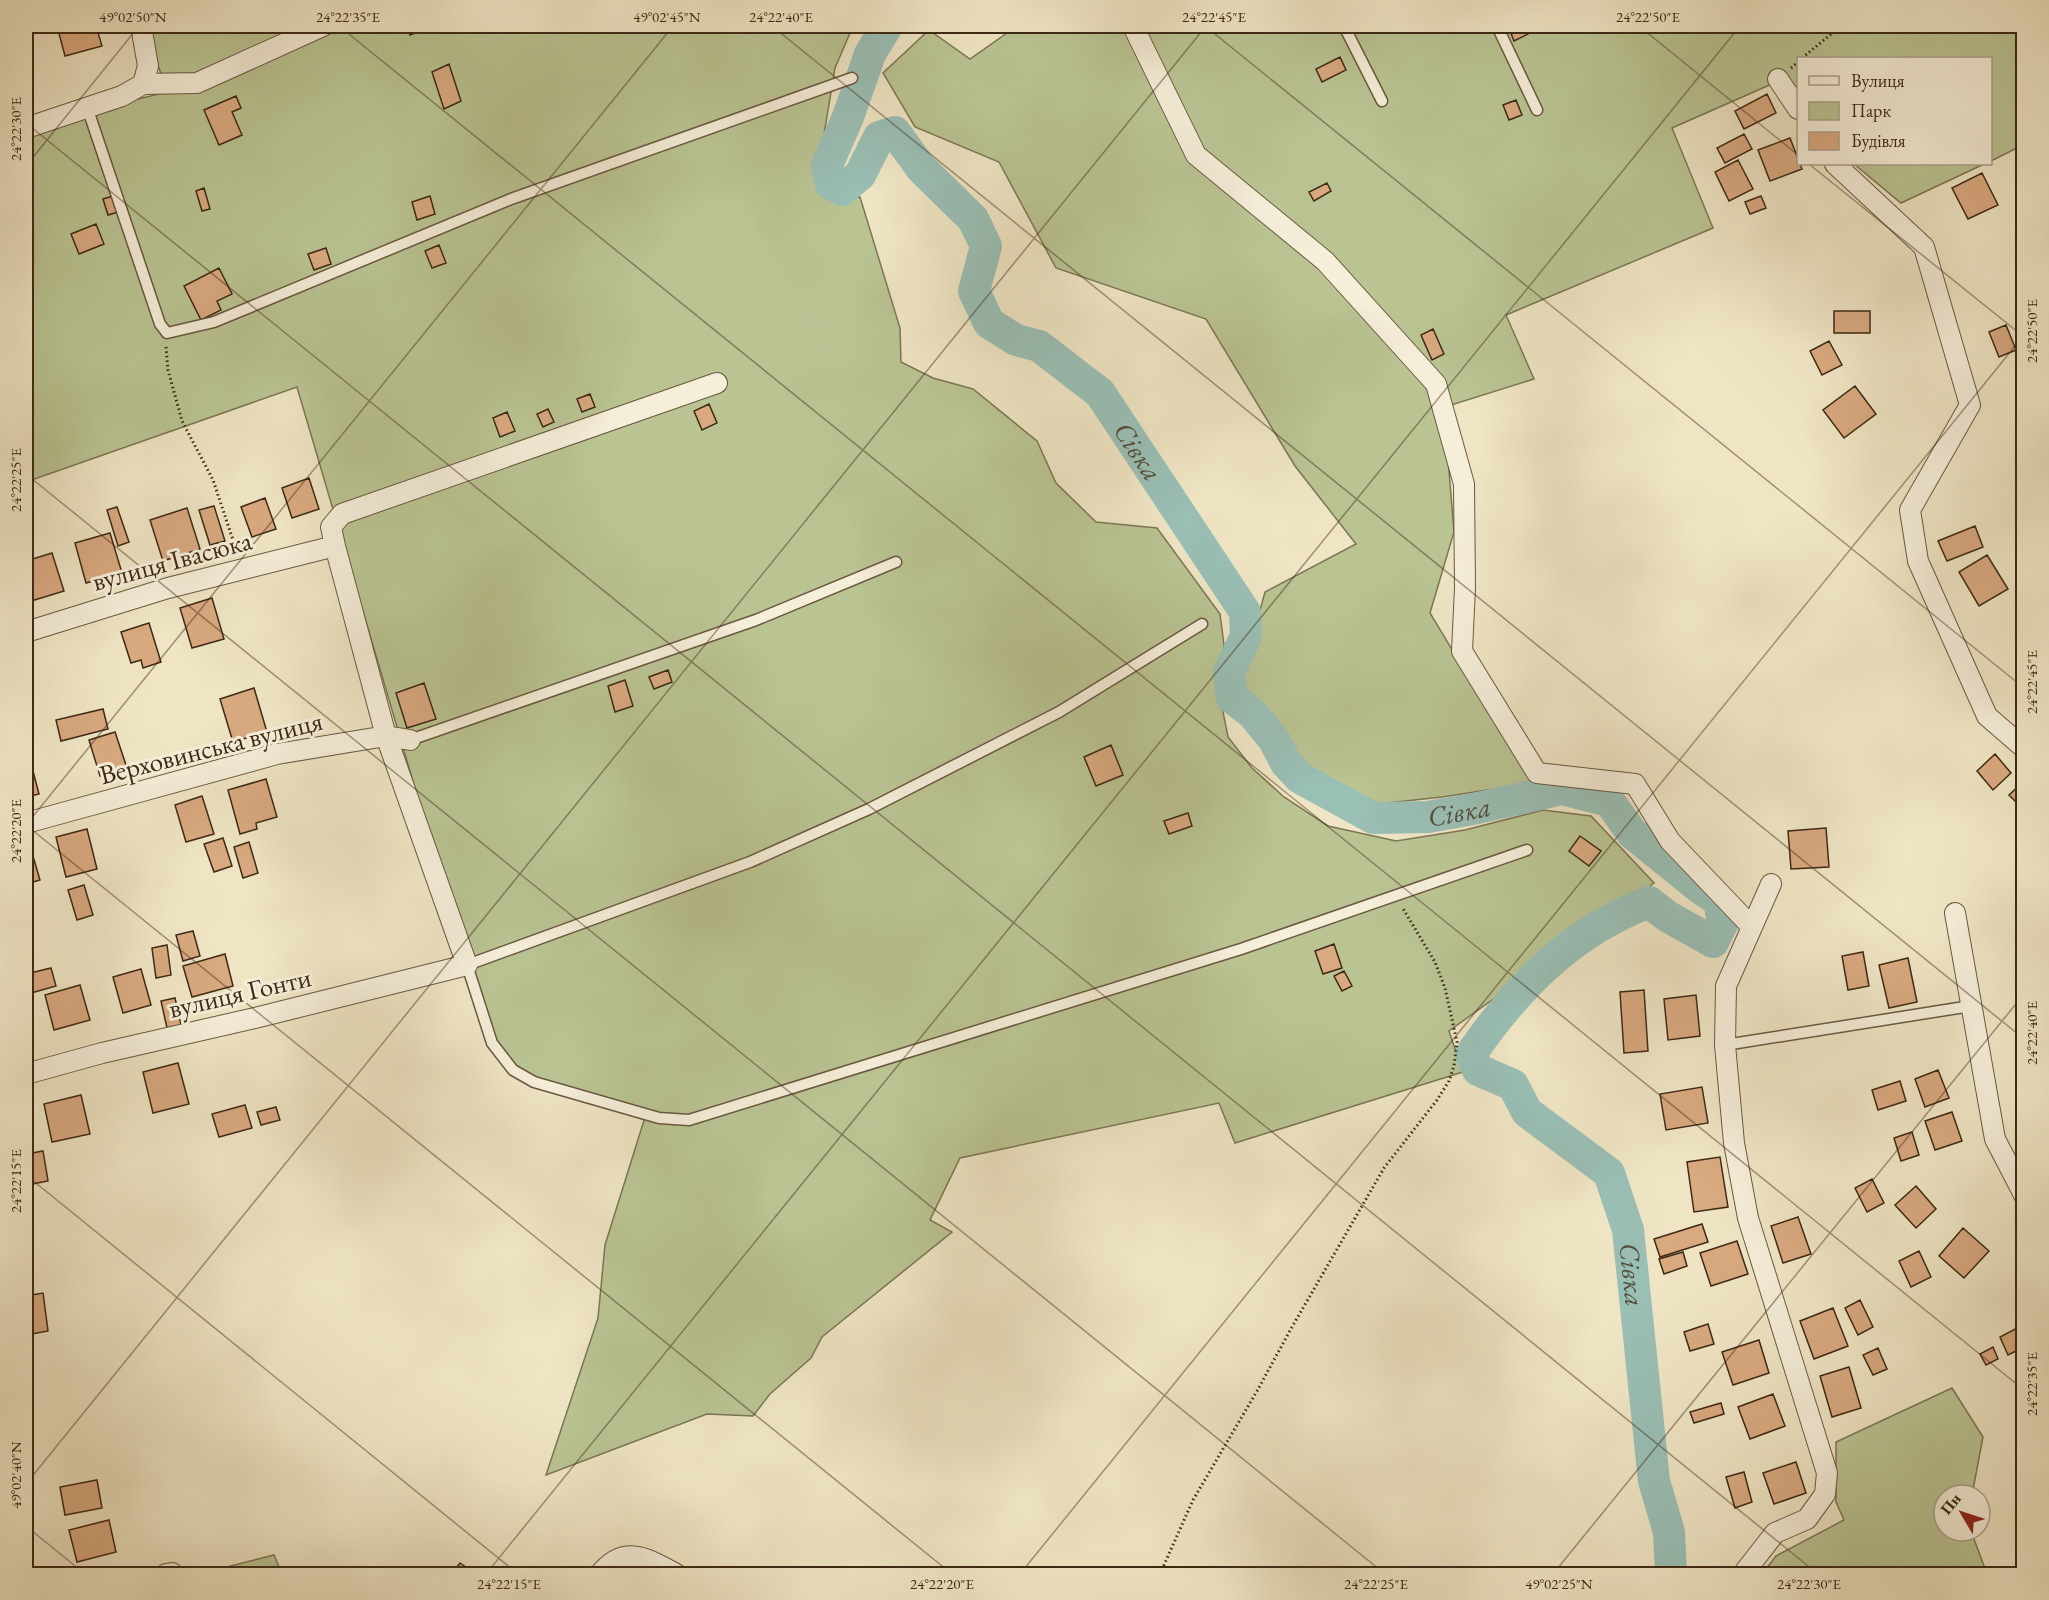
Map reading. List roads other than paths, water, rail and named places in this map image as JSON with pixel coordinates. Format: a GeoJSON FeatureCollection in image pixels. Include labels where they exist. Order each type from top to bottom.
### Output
{"type":"FeatureCollection","features":[{"type":"Feature","properties":{"kind":"street"},"geometry":{"type":"LineString","coordinates":[[141,26],[148,66],[143,84]]}},
{"type":"Feature","properties":{"kind":"street"},"geometry":{"type":"LineString","coordinates":[[26,128],[122,96],[143,84],[197,83],[323,26]]}},
{"type":"Feature","properties":{"kind":"street"},"geometry":{"type":"LineString","coordinates":[[1133,26],[1196,154],[1325,261],[1436,384],[1464,483],[1466,588],[1461,651],[1537,773],[1635,784],[1670,841],[1752,927]]}},
{"type":"Feature","properties":{"kind":"street"},"geometry":{"type":"LineString","coordinates":[[1778,79],[1797,108]]}},
{"type":"Feature","properties":{"kind":"street"},"geometry":{"type":"LineString","coordinates":[[1836,165],[1924,247],[1970,405],[1910,510],[1918,561],[1987,716],[2024,748]]}},
{"type":"Feature","properties":{"kind":"street"},"geometry":{"type":"LineString","coordinates":[[467,965],[386,736],[331,527],[342,514],[717,383]]}},
{"type":"Feature","properties":{"kind":"street","name":"вулиця Івасюка"},"geometry":{"type":"LineString","coordinates":[[26,632],[168,588],[335,546]]}},
{"type":"Feature","properties":{"kind":"street","name":"Верховинська вулиця"},"geometry":{"type":"LineString","coordinates":[[26,823],[278,754],[386,736],[410,740]]}},
{"type":"Feature","properties":{"kind":"street"},"geometry":{"type":"LineString","coordinates":[[1743,1575],[1774,1533],[1807,1519],[1825,1494],[1827,1473],[1748,1218],[1734,1143],[1725,1045],[1725,986],[1772,884]]}},
{"type":"Feature","properties":{"kind":"street"},"geometry":{"type":"LineString","coordinates":[[1955,913],[1995,1139],[2024,1195]]}},
{"type":"Feature","properties":{"kind":"street","name":"вулиця Гонти"},"geometry":{"type":"LineString","coordinates":[[26,1074],[102,1053],[259,1017],[467,965]]}},
{"type":"Feature","properties":{"kind":"street"},"geometry":{"type":"LineString","coordinates":[[600,1575],[606,1568],[623,1557],[645,1557],[676,1575]]}},
{"type":"Feature","properties":{"kind":"lane"},"geometry":{"type":"LineString","coordinates":[[1344,26],[1382,102]]}},
{"type":"Feature","properties":{"kind":"lane"},"geometry":{"type":"LineString","coordinates":[[1497,26],[1537,110]]}},
{"type":"Feature","properties":{"kind":"lane"},"geometry":{"type":"LineString","coordinates":[[87,107],[160,324],[167,333],[214,322],[511,199],[852,78]]}},
{"type":"Feature","properties":{"kind":"lane"},"geometry":{"type":"LineString","coordinates":[[410,740],[756,620],[896,562]]}},
{"type":"Feature","properties":{"kind":"lane"},"geometry":{"type":"LineString","coordinates":[[1202,624],[1059,711],[868,809],[750,862],[467,965],[492,1043],[513,1071],[534,1082],[658,1118],[689,1120],[1241,949],[1527,850]]}},
{"type":"Feature","properties":{"kind":"lane"},"geometry":{"type":"LineString","coordinates":[[1725,1045],[1971,1006]]}},
{"type":"Feature","properties":{"kind":"waterway","name":"Сівка"},"geometry":{"type":"LineString","coordinates":[[887,26],[870,54],[848,117],[827,165],[831,184],[842,190],[860,175],[879,137],[895,132],[921,168],[973,219],[986,246],[974,291],[989,323],[1016,340],[1039,346],[1100,393],[1245,612],[1246,636],[1229,672],[1232,698],[1252,713],[1274,740],[1286,763],[1300,778],[1373,818],[1428,817],[1562,789],[1609,801],[1632,833],[1719,901],[1723,922],[1713,942],[1667,916],[1649,902],[1595,929],[1571,945],[1527,984],[1471,1054],[1478,1070],[1513,1085],[1527,1112],[1609,1173],[1628,1230],[1654,1481],[1669,1532],[1671,1574]]}}]}
